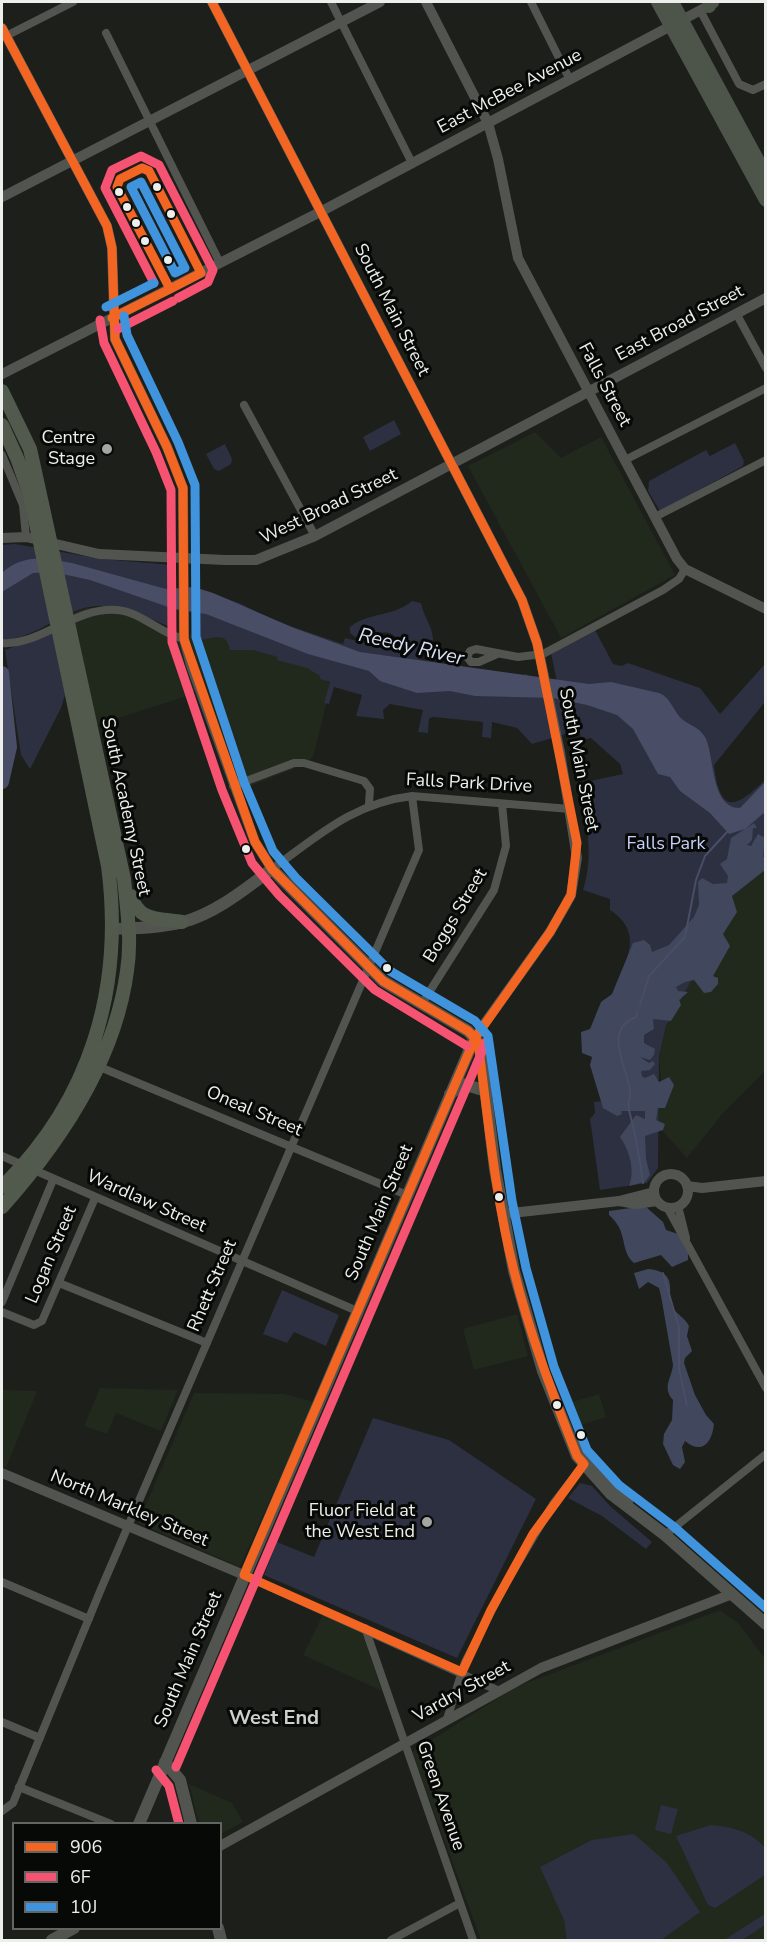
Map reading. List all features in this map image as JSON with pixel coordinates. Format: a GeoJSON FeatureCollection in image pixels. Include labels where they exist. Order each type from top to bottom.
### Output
{"type":"FeatureCollection","features":[{"type":"Feature","properties":{"kind":"highway","name":"South Academy Street"},"geometry":{"type":"LineString","coordinates":[[2,391],[30,449],[40,520],[97,784],[123,879],[129,928],[128,971],[112,1033],[2,1206]]}},
{"type":"Feature","properties":{"kind":"highway","name":"South Academy Street"},"geometry":{"type":"LineString","coordinates":[[2,425],[40,520]]}},
{"type":"Feature","properties":{"kind":"highway","name":"South Academy Street"},"geometry":{"type":"LineString","coordinates":[[93,1064],[104,1015],[113,929],[113,901],[97,784]]}},
{"type":"Feature","properties":{"kind":"highway"},"geometry":{"type":"LineString","coordinates":[[123,879],[134,906],[141,914],[182,922]]}},
{"type":"Feature","properties":{"kind":"highway","name":"South Academy Street"},"geometry":{"type":"LineString","coordinates":[[2,1187],[27,1169]]}},
{"type":"Feature","properties":{"kind":"main road"},"geometry":{"type":"LineString","coordinates":[[658,2],[765,200]]}},
{"type":"Feature","properties":{"kind":"main road"},"geometry":{"type":"LineString","coordinates":[[672,2],[765,176]]}},
{"type":"Feature","properties":{"kind":"main road"},"geometry":{"type":"LineString","coordinates":[[272,869],[383,981],[475,1037],[481,1052],[503,1214],[531,1333],[577,1456],[611,1494],[628,1504],[665,1535],[765,1624]]}},
{"type":"Feature","properties":{"kind":"main road","name":"Falls Park Drive"},"geometry":{"type":"LineString","coordinates":[[113,929],[182,922],[220,904],[272,869]]}},
{"type":"Feature","properties":{"kind":"main road","name":"South Main Street"},"geometry":{"type":"LineString","coordinates":[[140,1822],[475,1037]]}},
{"type":"Feature","properties":{"kind":"main road"},"geometry":{"type":"LineString","coordinates":[[449,1095],[463,1084],[486,1091]]}},
{"type":"Feature","properties":{"kind":"main road"},"geometry":{"type":"LineString","coordinates":[[571,1438],[618,1488],[628,1504]]}},
{"type":"Feature","properties":{"kind":"main road"},"geometry":{"type":"LineString","coordinates":[[165,1762],[180,1780],[190,1822]]}},
{"type":"Feature","properties":{"kind":"main road"},"geometry":{"type":"LineString","coordinates":[[53,1940],[72,1930]]}},
{"type":"Feature","properties":{"kind":"street"},"geometry":{"type":"LineString","coordinates":[[73,2],[4,32],[110,237],[112,329],[118,348],[167,447],[183,488],[184,639],[233,786],[255,842],[272,869]]}},
{"type":"Feature","properties":{"kind":"street","name":"South Main Street"},"geometry":{"type":"LineString","coordinates":[[212,2],[522,600],[537,643],[558,740],[577,858],[571,895],[550,932],[475,1037]]}},
{"type":"Feature","properties":{"kind":"street"},"geometry":{"type":"LineString","coordinates":[[331,2],[412,163]]}},
{"type":"Feature","properties":{"kind":"street"},"geometry":{"type":"LineString","coordinates":[[2,197],[380,2]]}},
{"type":"Feature","properties":{"kind":"street","name":"Falls Street"},"geometry":{"type":"LineString","coordinates":[[426,2],[488,123],[498,159],[518,258],[655,517],[685,569]]}},
{"type":"Feature","properties":{"kind":"street"},"geometry":{"type":"LineString","coordinates":[[531,2],[570,80]]}},
{"type":"Feature","properties":{"kind":"street"},"geometry":{"type":"LineString","coordinates":[[709,5],[724,59],[739,84],[753,90],[765,84]]}},
{"type":"Feature","properties":{"kind":"street","name":"East McBee Avenue"},"geometry":{"type":"LineString","coordinates":[[2,374],[320,212],[709,5]]}},
{"type":"Feature","properties":{"kind":"street"},"geometry":{"type":"LineString","coordinates":[[106,33],[220,263]]}},
{"type":"Feature","properties":{"kind":"street","name":"East Broad Street"},"geometry":{"type":"LineString","coordinates":[[451,464],[765,298]]}},
{"type":"Feature","properties":{"kind":"street"},"geometry":{"type":"LineString","coordinates":[[736,313],[765,368]]}},
{"type":"Feature","properties":{"kind":"street"},"geometry":{"type":"LineString","coordinates":[[625,460],[765,388]]}},
{"type":"Feature","properties":{"kind":"street"},"geometry":{"type":"LineString","coordinates":[[244,405],[315,536]]}},
{"type":"Feature","properties":{"kind":"street"},"geometry":{"type":"LineString","coordinates":[[2,455],[22,505],[26,537]]}},
{"type":"Feature","properties":{"kind":"street"},"geometry":{"type":"LineString","coordinates":[[655,517],[765,460]]}},
{"type":"Feature","properties":{"kind":"street","name":"West Broad Street"},"geometry":{"type":"LineString","coordinates":[[2,538],[26,537],[99,554],[256,560],[284,551],[315,536],[451,464]]}},
{"type":"Feature","properties":{"kind":"street"},"geometry":{"type":"LineString","coordinates":[[497,654],[518,657],[543,654],[663,590],[679,579],[685,569],[765,609]]}},
{"type":"Feature","properties":{"kind":"street"},"geometry":{"type":"LineString","coordinates":[[6,644],[87,614],[114,609],[136,615],[184,639]]}},
{"type":"Feature","properties":{"kind":"street"},"geometry":{"type":"LineString","coordinates":[[233,786],[299,763],[364,781],[370,789],[369,804]]}},
{"type":"Feature","properties":{"kind":"street","name":"Falls Park Drive"},"geometry":{"type":"LineString","coordinates":[[272,869],[339,820],[369,804],[412,796],[570,809]]}},
{"type":"Feature","properties":{"kind":"street","name":"Rhett Street"},"geometry":{"type":"LineString","coordinates":[[2,1811],[10,1808],[419,850],[412,796]]}},
{"type":"Feature","properties":{"kind":"street","name":"Boggs Street"},"geometry":{"type":"LineString","coordinates":[[421,1005],[494,890],[506,846],[502,804]]}},
{"type":"Feature","properties":{"kind":"street","name":"Oneal Street"},"geometry":{"type":"LineString","coordinates":[[93,1064],[407,1195]]}},
{"type":"Feature","properties":{"kind":"street","name":"Wardlaw Street"},"geometry":{"type":"LineString","coordinates":[[2,1156],[27,1169],[357,1311]]}},
{"type":"Feature","properties":{"kind":"street"},"geometry":{"type":"LineString","coordinates":[[655,1196],[657,1180],[669,1174],[680,1176],[687,1186],[702,1188],[765,1181]]}},
{"type":"Feature","properties":{"kind":"street"},"geometry":{"type":"LineString","coordinates":[[2,1302],[53,1180]]}},
{"type":"Feature","properties":{"kind":"street"},"geometry":{"type":"LineString","coordinates":[[687,1186],[677,1204],[687,1241],[765,1388]]}},
{"type":"Feature","properties":{"kind":"street"},"geometry":{"type":"LineString","coordinates":[[677,1204],[702,1188]]}},
{"type":"Feature","properties":{"kind":"street"},"geometry":{"type":"LineString","coordinates":[[503,1214],[655,1196],[677,1204]]}},
{"type":"Feature","properties":{"kind":"street","name":"Logan Street"},"geometry":{"type":"LineString","coordinates":[[2,1312],[29,1323],[38,1324],[42,1321],[95,1198]]}},
{"type":"Feature","properties":{"kind":"street"},"geometry":{"type":"LineString","coordinates":[[59,1283],[207,1343]]}},
{"type":"Feature","properties":{"kind":"street"},"geometry":{"type":"LineString","coordinates":[[665,1535],[765,1454]]}},
{"type":"Feature","properties":{"kind":"street"},"geometry":{"type":"LineString","coordinates":[[447,1719],[462,1672],[500,1594],[537,1529],[584,1464]]}},
{"type":"Feature","properties":{"kind":"street","name":"North Markley Street"},"geometry":{"type":"LineString","coordinates":[[2,1473],[244,1575]]}},
{"type":"Feature","properties":{"kind":"street"},"geometry":{"type":"LineString","coordinates":[[244,1575],[462,1672],[497,1690]]}},
{"type":"Feature","properties":{"kind":"street"},"geometry":{"type":"LineString","coordinates":[[2,1582],[89,1619]]}},
{"type":"Feature","properties":{"kind":"street","name":"Vardry Street"},"geometry":{"type":"LineString","coordinates":[[222,1845],[497,1690],[558,1660],[732,1594]]}},
{"type":"Feature","properties":{"kind":"street","name":"Green Avenue"},"geometry":{"type":"LineString","coordinates":[[365,1628],[474,1941]]}},
{"type":"Feature","properties":{"kind":"street"},"geometry":{"type":"LineString","coordinates":[[2,1722],[39,1738]]}},
{"type":"Feature","properties":{"kind":"street"},"geometry":{"type":"LineString","coordinates":[[19,1787],[106,1822]]}},
{"type":"Feature","properties":{"kind":"street"},"geometry":{"type":"LineString","coordinates":[[391,1941],[460,1903]]}},
{"type":"Feature","properties":{"kind":"shaded area"},"geometry":{"type":"Polygon","coordinates":[[[535,432],[561,458],[601,437],[675,575],[561,638],[468,466],[535,432]]]}},
{"type":"Feature","properties":{"kind":"shaded area"},"geometry":{"type":"Polygon","coordinates":[[[44,558],[72,563],[166,589],[194,587],[360,652],[589,684],[611,682],[659,693],[667,698],[683,720],[698,729],[705,737],[718,790],[723,799],[730,806],[740,808],[765,782],[765,812],[745,829],[729,834],[710,813],[680,791],[670,777],[658,774],[633,729],[617,715],[587,705],[553,698],[475,696],[450,691],[417,693],[380,681],[369,671],[308,654],[206,614],[174,609],[90,580],[53,572],[33,573],[2,592],[2,573],[21,561],[44,558]]]}},
{"type":"Feature","properties":{"kind":"shaded area"},"geometry":{"type":"Polygon","coordinates":[[[119,607],[184,634],[215,635],[314,668],[331,685],[313,757],[301,766],[242,789],[205,707],[200,688],[184,697],[87,728],[63,617],[85,608],[119,607]]]}},
{"type":"Feature","properties":{"kind":"shaded area"},"geometry":{"type":"Polygon","coordinates":[[[754,823],[757,828],[753,828],[752,840],[747,845],[751,846],[758,834],[765,838],[763,857],[765,857],[765,870],[732,896],[737,912],[723,934],[730,946],[713,976],[718,978],[718,984],[711,992],[704,993],[694,980],[676,987],[678,991],[688,992],[679,1000],[681,1005],[671,1021],[653,1019],[654,1029],[644,1035],[644,1043],[655,1049],[654,1055],[650,1060],[640,1057],[649,1063],[653,1061],[655,1064],[650,1070],[641,1071],[642,1076],[645,1078],[654,1074],[659,1082],[669,1077],[674,1085],[665,1108],[658,1108],[656,1120],[665,1124],[663,1130],[645,1136],[646,1159],[650,1175],[645,1182],[629,1186],[632,1174],[630,1161],[620,1137],[636,1115],[645,1119],[645,1111],[621,1111],[622,1114],[617,1116],[603,1108],[590,1065],[592,1057],[582,1053],[581,1032],[590,1029],[601,1002],[612,994],[633,943],[644,940],[650,945],[652,952],[669,945],[694,917],[699,905],[698,882],[702,878],[713,884],[727,883],[728,876],[720,864],[727,859],[731,838],[754,823]]]}},
{"type":"Feature","properties":{"kind":"shaded area"},"geometry":{"type":"Polygon","coordinates":[[[765,867],[765,1071],[724,1112],[687,1158],[657,1125],[661,1081],[659,1056],[666,1026],[712,934],[727,893],[765,867]]]}},
{"type":"Feature","properties":{"kind":"shaded area"},"geometry":{"type":"Polygon","coordinates":[[[645,1206],[663,1222],[666,1230],[678,1234],[688,1253],[688,1260],[672,1267],[661,1255],[634,1263],[629,1258],[622,1234],[609,1215],[609,1211],[645,1206]]]}},
{"type":"Feature","properties":{"kind":"shaded area"},"geometry":{"type":"Polygon","coordinates":[[[648,1269],[665,1274],[670,1284],[673,1308],[689,1326],[687,1336],[692,1351],[685,1358],[684,1363],[695,1395],[714,1424],[711,1437],[705,1445],[696,1447],[685,1441],[682,1447],[685,1462],[680,1469],[673,1465],[663,1444],[664,1434],[672,1420],[673,1400],[668,1387],[673,1365],[661,1296],[659,1288],[648,1282],[639,1289],[634,1273],[648,1269]]]}},
{"type":"Feature","properties":{"kind":"shaded area"},"geometry":{"type":"Polygon","coordinates":[[[517,1314],[528,1356],[474,1370],[463,1329],[517,1314]]]}},
{"type":"Feature","properties":{"kind":"shaded area"},"geometry":{"type":"Polygon","coordinates":[[[100,1388],[178,1390],[161,1431],[116,1413],[107,1434],[84,1426],[100,1388]]]}},
{"type":"Feature","properties":{"kind":"shaded area"},"geometry":{"type":"Polygon","coordinates":[[[2,1390],[37,1391],[6,1468],[2,1466],[2,1390]]]}},
{"type":"Feature","properties":{"kind":"shaded area"},"geometry":{"type":"Polygon","coordinates":[[[194,1393],[284,1394],[314,1402],[240,1567],[138,1523],[194,1393]]]}},
{"type":"Feature","properties":{"kind":"shaded area"},"geometry":{"type":"Polygon","coordinates":[[[599,1394],[606,1417],[577,1426],[569,1403],[599,1394]]]}},
{"type":"Feature","properties":{"kind":"shaded area"},"geometry":{"type":"Polygon","coordinates":[[[720,1610],[739,1624],[765,1659],[765,1940],[481,1940],[412,1752],[516,1687],[720,1610]]]}},
{"type":"Feature","properties":{"kind":"shaded area"},"geometry":{"type":"Polygon","coordinates":[[[323,1615],[362,1633],[382,1691],[303,1655],[323,1615]]]}},
{"type":"Feature","properties":{"kind":"shaded area"},"geometry":{"type":"Polygon","coordinates":[[[189,1784],[232,1803],[243,1822],[222,1833],[222,1822],[199,1822],[189,1784]]]}},
{"type":"Feature","properties":{"kind":"green space"},"geometry":{"type":"Polygon","coordinates":[[[394,420],[401,434],[370,451],[363,437],[394,420]]]}},
{"type":"Feature","properties":{"kind":"green space"},"geometry":{"type":"Polygon","coordinates":[[[735,443],[744,461],[743,466],[660,511],[648,491],[649,481],[706,450],[710,456],[735,443]]]}},
{"type":"Feature","properties":{"kind":"green space"},"geometry":{"type":"Polygon","coordinates":[[[225,444],[232,459],[231,464],[219,471],[214,469],[206,454],[225,444]]]}},
{"type":"Feature","properties":{"kind":"green space"},"geometry":{"type":"Polygon","coordinates":[[[15,544],[102,559],[172,565],[173,628],[130,611],[96,606],[74,611],[22,636],[2,639],[2,545],[15,544]]]}},
{"type":"Feature","properties":{"kind":"green space","name":"Falls Park"},"geometry":{"type":"Polygon","coordinates":[[[197,588],[239,603],[275,621],[343,644],[345,638],[390,649],[395,648],[399,641],[389,633],[355,637],[350,633],[350,627],[365,619],[397,610],[412,601],[421,603],[432,632],[433,642],[421,641],[418,659],[517,676],[527,674],[528,677],[557,682],[551,653],[594,628],[613,664],[621,666],[628,663],[700,688],[720,714],[765,664],[765,702],[714,765],[720,793],[725,800],[731,802],[746,797],[765,780],[765,862],[722,897],[701,963],[666,1026],[659,1056],[658,1168],[647,1183],[600,1190],[590,1119],[595,1113],[594,1102],[603,1101],[616,984],[630,944],[626,926],[610,910],[610,899],[583,890],[587,877],[589,850],[581,783],[623,774],[620,764],[591,738],[582,740],[579,730],[532,744],[517,728],[492,722],[491,738],[482,737],[483,722],[434,717],[429,718],[428,733],[418,732],[423,710],[390,704],[383,710],[384,719],[356,716],[362,695],[334,687],[329,704],[324,703],[330,682],[320,679],[320,676],[307,668],[277,660],[278,657],[253,650],[230,650],[225,639],[217,637],[196,639],[197,588]]]}},
{"type":"Feature","properties":{"kind":"green space"},"geometry":{"type":"Polygon","coordinates":[[[52,632],[65,695],[61,708],[30,769],[21,755],[5,650],[52,632]]]}},
{"type":"Feature","properties":{"kind":"green space"},"geometry":{"type":"Polygon","coordinates":[[[282,1290],[339,1315],[326,1346],[294,1332],[287,1343],[263,1334],[282,1290]]]}},
{"type":"Feature","properties":{"kind":"green space","name":"Fluor Field at the West End"},"geometry":{"type":"Polygon","coordinates":[[[373,1418],[449,1440],[536,1499],[457,1658],[264,1575],[277,1542],[314,1557],[373,1418]]]}},
{"type":"Feature","properties":{"kind":"green space"},"geometry":{"type":"Polygon","coordinates":[[[580,1483],[592,1486],[610,1506],[652,1542],[646,1549],[602,1516],[568,1498],[580,1483]]]}},
{"type":"Feature","properties":{"kind":"green space"},"geometry":{"type":"Polygon","coordinates":[[[661,1805],[678,1809],[671,1834],[655,1830],[661,1805]]]}},
{"type":"Feature","properties":{"kind":"green space"},"geometry":{"type":"Polygon","coordinates":[[[711,1825],[748,1834],[766,1849],[765,1875],[715,1908],[708,1905],[676,1836],[711,1825]]]}},
{"type":"Feature","properties":{"kind":"green space"},"geometry":{"type":"Polygon","coordinates":[[[634,1834],[667,1863],[700,1912],[661,1940],[567,1940],[564,1920],[540,1867],[592,1840],[634,1834]]]}},
{"type":"Feature","properties":{"kind":"green space"},"geometry":{"type":"Polygon","coordinates":[[[765,1914],[765,1925],[742,1940],[724,1940],[765,1914]]]}},
{"type":"Feature","properties":{"kind":"waterway","name":"Reedy River"},"geometry":{"type":"LineString","coordinates":[[2,673],[10,747],[2,782]]}},
{"type":"Feature","properties":{"kind":"waterway"},"geometry":{"type":"LineString","coordinates":[[640,1005],[649,976],[685,937],[696,880],[705,856],[728,831]]}},
{"type":"Feature","properties":{"kind":"waterway"},"geometry":{"type":"LineString","coordinates":[[637,1013],[636,1017],[626,1023],[620,1031],[618,1041],[629,1083],[629,1108],[643,1183]]}},
{"type":"Feature","properties":{"kind":"waterway"},"geometry":{"type":"LineString","coordinates":[[663,1273],[679,1328],[679,1368],[687,1406]]}},
{"type":"Feature","properties":{"kind":"transit line","name":"906"},"geometry":{"type":"LineString","coordinates":[[212,2],[522,600],[537,643],[577,843],[571,895],[550,932],[475,1038]]}},
{"type":"Feature","properties":{"kind":"transit line","name":"906"},"geometry":{"type":"LineString","coordinates":[[2,28],[107,226],[112,248],[115,339],[167,447],[183,488],[184,639],[255,842],[272,869],[383,981],[468,1031],[475,1038]]}},
{"type":"Feature","properties":{"kind":"transit line","name":"6F"},"geometry":{"type":"LineString","coordinates":[[154,283],[105,188],[112,170],[141,156],[159,165],[213,270],[208,282],[178,298]]}},
{"type":"Feature","properties":{"kind":"transit line","name":"906"},"geometry":{"type":"LineString","coordinates":[[142,168],[149,171],[201,273],[170,289],[117,187],[120,179],[142,168]]}},
{"type":"Feature","properties":{"kind":"transit line","name":"10J"},"geometry":{"type":"LineString","coordinates":[[141,182],[185,268],[175,273],[131,187],[141,182]]}},
{"type":"Feature","properties":{"kind":"transit line","name":"10J"},"geometry":{"type":"LineString","coordinates":[[106,307],[154,283]]}},
{"type":"Feature","properties":{"kind":"transit line","name":"906"},"geometry":{"type":"LineString","coordinates":[[112,318],[170,289]]}},
{"type":"Feature","properties":{"kind":"transit line","name":"6F"},"geometry":{"type":"LineString","coordinates":[[118,329],[173,301]]}},
{"type":"Feature","properties":{"kind":"transit line","name":"10J"},"geometry":{"type":"LineString","coordinates":[[124,316],[127,335],[178,442],[195,485],[196,637],[244,782],[273,851],[296,878],[390,971],[475,1021],[488,1036],[512,1201],[526,1268],[554,1367],[587,1450],[619,1485],[673,1526],[766,1608]]}},
{"type":"Feature","properties":{"kind":"transit line","name":"6F"},"geometry":{"type":"LineString","coordinates":[[100,320],[104,343],[156,452],[171,490],[172,642],[222,790],[252,863],[279,895],[375,990],[467,1046]]}},
{"type":"Feature","properties":{"kind":"transit line","name":"906"},"geometry":{"type":"LineString","coordinates":[[475,1038],[478,1042],[497,1186],[514,1271],[551,1388],[577,1456],[584,1464],[533,1534],[491,1610],[462,1672],[244,1575],[475,1038]]}},
{"type":"Feature","properties":{"kind":"transit line","name":"6F"},"geometry":{"type":"LineString","coordinates":[[176,1767],[486,1042]]}},
{"type":"Feature","properties":{"kind":"transit line","name":"6F"},"geometry":{"type":"LineString","coordinates":[[156,1770],[169,1786],[178,1822]]}},
{"type":"Feature","properties":{"kind":"place","name":"Centre Stage"},"geometry":{"type":"Point","coordinates":[107,449]}},
{"type":"Feature","properties":{"kind":"place","name":"Fluor Field at the West End"},"geometry":{"type":"Point","coordinates":[427,1522]}},
{"type":"Feature","properties":{"kind":"district","name":"West End"},"geometry":{"type":"Point","coordinates":[274,1719]}}]}
